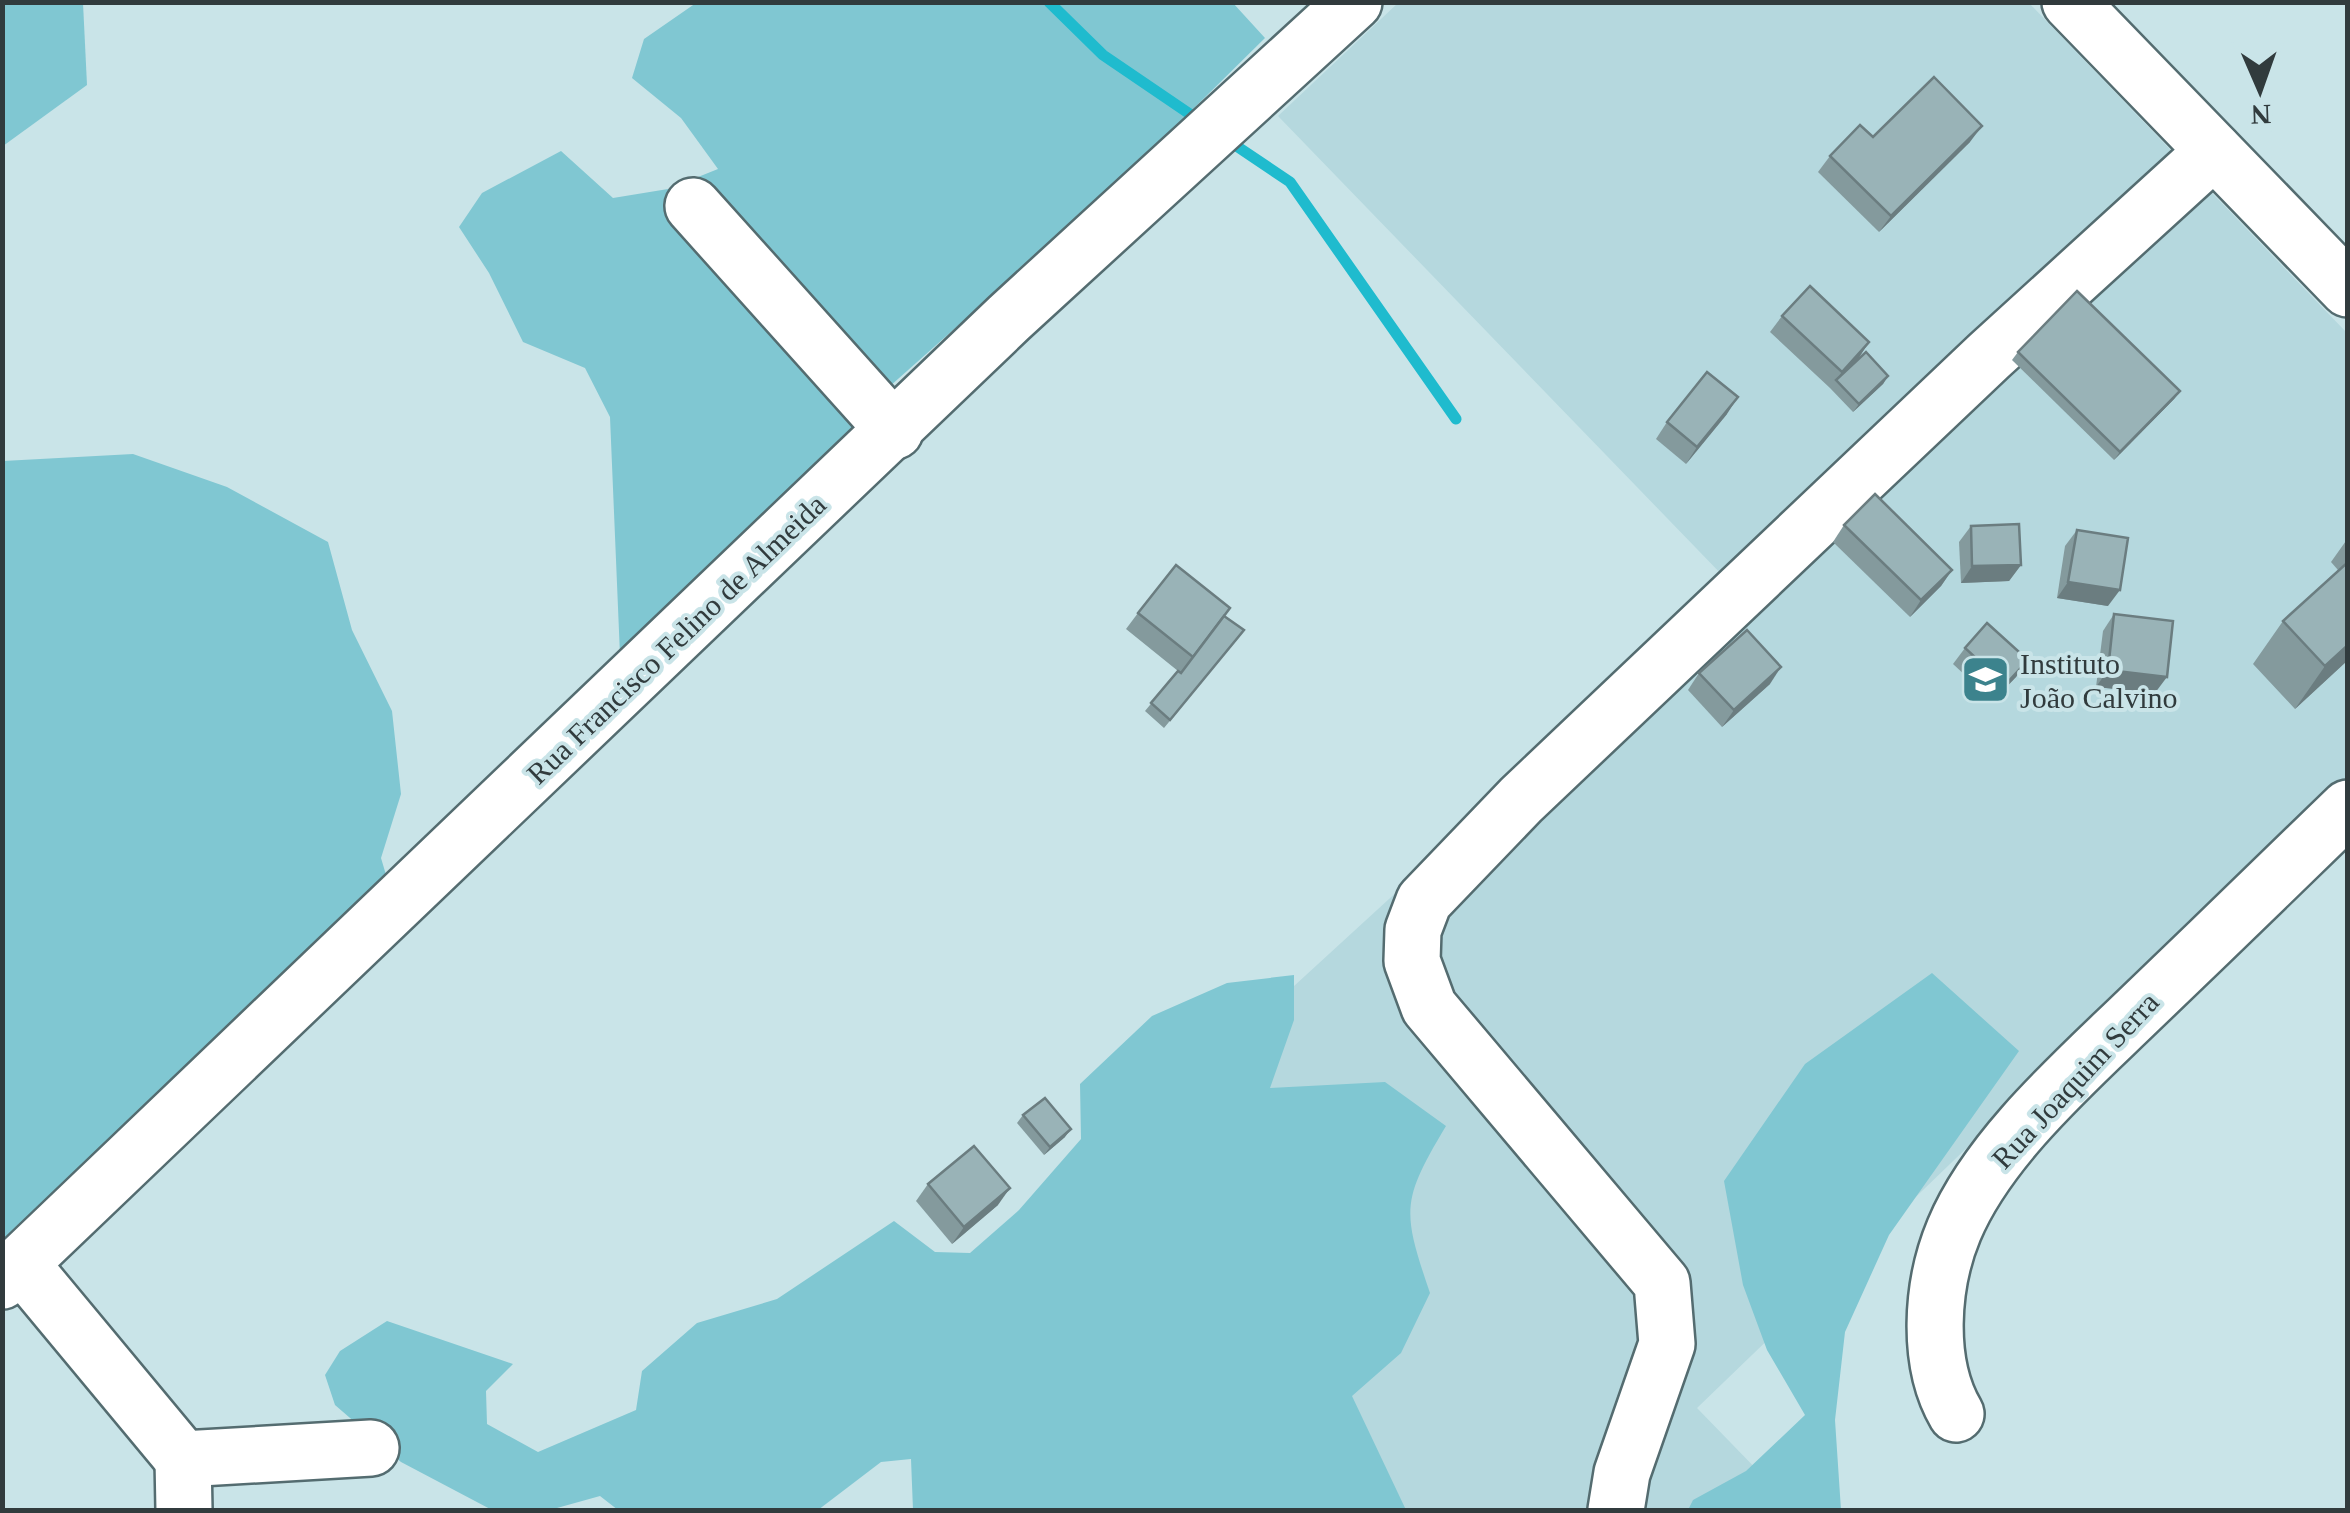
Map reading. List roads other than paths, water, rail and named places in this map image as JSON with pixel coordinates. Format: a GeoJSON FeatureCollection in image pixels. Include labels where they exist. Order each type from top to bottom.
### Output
{"type":"FeatureCollection","features":[{"type":"Feature","properties":{"kind":"street","name":"Rua Francisco Felino de Almeida"},"geometry":{"type":"LineString","coordinates":[[12,1272],[1009,318],[1354,2]]}},
{"type":"Feature","properties":{"kind":"street"},"geometry":{"type":"LineString","coordinates":[[2070,2],[2348,289]]}},
{"type":"Feature","properties":{"kind":"street"},"geometry":{"type":"LineString","coordinates":[[1616,1510],[1622,1473],[1667,1344],[1662,1282],[1429,1007],[1412,960],[1413,930],[1424,902],[1522,800],[1989,356],[2214,151]]}},
{"type":"Feature","properties":{"kind":"street"},"geometry":{"type":"LineString","coordinates":[[694,206],[895,431]]}},
{"type":"Feature","properties":{"kind":"street","name":"Rua Joaquim Serra"},"geometry":{"type":"LineString","coordinates":[[1956,1414],[1942,1391],[1933,1333],[1952,1232],[1982,1179],[2071,1076],[2348,808]]}},
{"type":"Feature","properties":{"kind":"street"},"geometry":{"type":"LineString","coordinates":[[12,1272],[183,1484],[371,1448]]}},
{"type":"Feature","properties":{"kind":"waterway"},"geometry":{"type":"LineString","coordinates":[[1049,2],[1103,55],[1203,123]]}},
{"type":"Feature","properties":{"kind":"waterway"},"geometry":{"type":"LineString","coordinates":[[1226,139],[1290,182],[1456,419]]}},
{"type":"Feature","properties":{"kind":"place","name":"Instituto João Calvino"},"geometry":{"type":"Point","coordinates":[1985,680]}}]}
